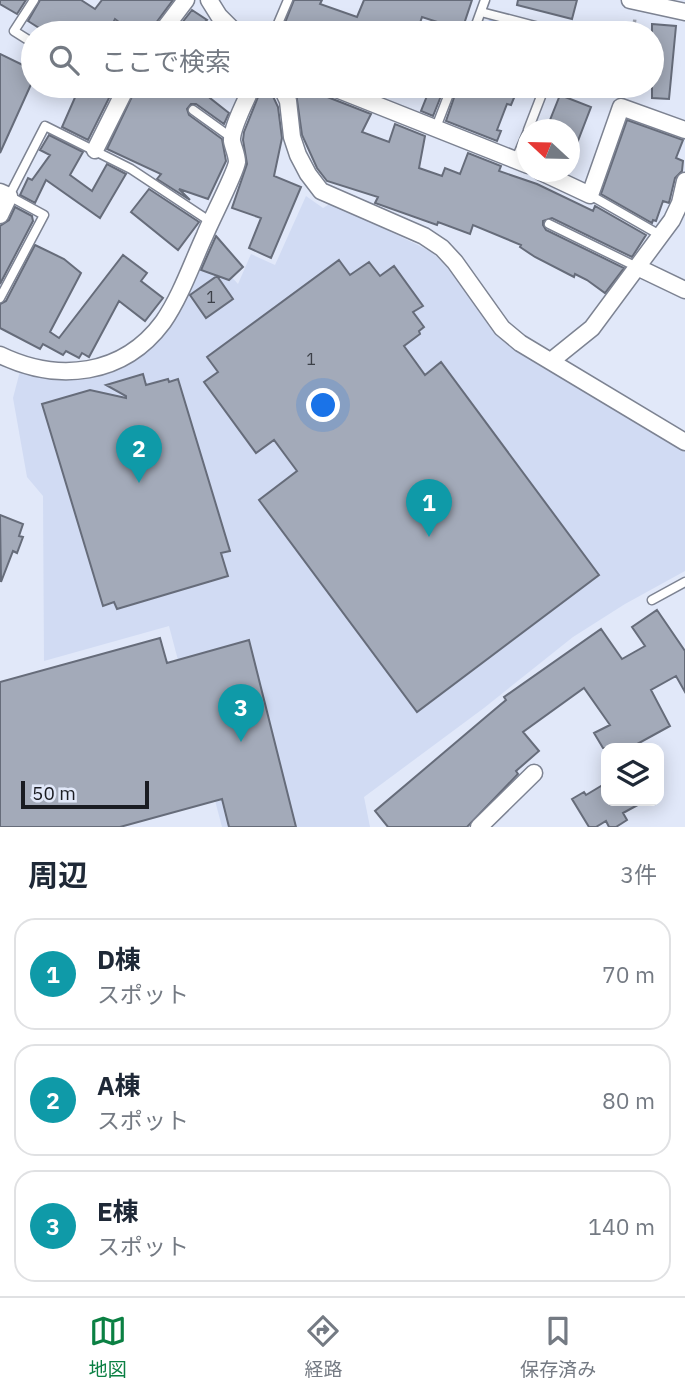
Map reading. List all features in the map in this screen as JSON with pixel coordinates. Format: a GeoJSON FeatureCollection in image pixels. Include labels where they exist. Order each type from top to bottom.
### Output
{"type":"FeatureCollection","features":[{"type":"Feature","properties":{"kind":"street"},"geometry":{"type":"LineString","coordinates":[[170,21],[186,0]]}},
{"type":"Feature","properties":{"kind":"street"},"geometry":{"type":"LineString","coordinates":[[209,0],[224,21]]}},
{"type":"Feature","properties":{"kind":"street"},"geometry":{"type":"LineString","coordinates":[[630,0],[685,12]]}},
{"type":"Feature","properties":{"kind":"street"},"geometry":{"type":"LineString","coordinates":[[95,150],[121,98]]}},
{"type":"Feature","properties":{"kind":"street"},"geometry":{"type":"LineString","coordinates":[[0,355],[33,368],[66,373],[90,370],[118,360],[140,347],[163,321],[237,162],[232,138],[247,98]]}},
{"type":"Feature","properties":{"kind":"street"},"geometry":{"type":"LineString","coordinates":[[287,98],[292,137],[298,155],[321,191],[424,236],[442,248],[502,328],[520,343],[685,442]]}},
{"type":"Feature","properties":{"kind":"street"},"geometry":{"type":"LineString","coordinates":[[358,98],[517,160]]}},
{"type":"Feature","properties":{"kind":"street"},"geometry":{"type":"LineString","coordinates":[[562,182],[590,195],[621,107],[685,130]]}},
{"type":"Feature","properties":{"kind":"street"},"geometry":{"type":"LineString","coordinates":[[551,361],[592,328],[664,230],[680,203],[685,181]]}},
{"type":"Feature","properties":{"kind":"street"},"geometry":{"type":"LineString","coordinates":[[0,215],[5,194]]}},
{"type":"Feature","properties":{"kind":"street"},"geometry":{"type":"LineString","coordinates":[[664,230],[685,228]]}},
{"type":"Feature","properties":{"kind":"street"},"geometry":{"type":"LineString","coordinates":[[637,267],[685,290]]}},
{"type":"Feature","properties":{"kind":"street"},"geometry":{"type":"LineString","coordinates":[[479,827],[534,773]]}},
{"type":"Feature","properties":{"kind":"lane"},"geometry":{"type":"LineString","coordinates":[[21,36],[14,32],[34,0]]}},
{"type":"Feature","properties":{"kind":"lane"},"geometry":{"type":"LineString","coordinates":[[279,21],[288,0]]}},
{"type":"Feature","properties":{"kind":"lane"},"geometry":{"type":"LineString","coordinates":[[477,21],[485,0]]}},
{"type":"Feature","properties":{"kind":"lane"},"geometry":{"type":"LineString","coordinates":[[481,12],[516,21]]}},
{"type":"Feature","properties":{"kind":"lane"},"geometry":{"type":"LineString","coordinates":[[435,130],[447,98]]}},
{"type":"Feature","properties":{"kind":"lane"},"geometry":{"type":"LineString","coordinates":[[532,119],[540,98]]}},
{"type":"Feature","properties":{"kind":"lane"},"geometry":{"type":"LineString","coordinates":[[193,110],[232,138]]}},
{"type":"Feature","properties":{"kind":"lane"},"geometry":{"type":"LineString","coordinates":[[0,298],[44,215],[5,194],[45,126],[131,169],[211,222]]}},
{"type":"Feature","properties":{"kind":"lane"},"geometry":{"type":"LineString","coordinates":[[590,195],[664,230]]}},
{"type":"Feature","properties":{"kind":"lane"},"geometry":{"type":"LineString","coordinates":[[549,224],[637,267]]}},
{"type":"Feature","properties":{"kind":"lane"},"geometry":{"type":"LineString","coordinates":[[652,600],[685,582]]}},
{"type":"Feature","properties":{"kind":"shaded area"},"geometry":{"type":"Polygon","coordinates":[[[306,196],[323,208],[331,203],[432,252],[459,280],[492,326],[542,365],[685,450],[685,571],[573,637],[484,708],[364,797],[370,827],[222,827],[169,626],[44,661],[43,496],[27,477],[13,398],[20,371],[62,379],[84,378],[138,358],[171,319],[205,248],[238,284],[251,254],[275,265],[306,196]]]}},
{"type":"Feature","properties":{"kind":"building"},"geometry":{"type":"Polygon","coordinates":[[[0,0],[26,0],[17,14],[0,4],[0,0]]]}},
{"type":"Feature","properties":{"kind":"building"},"geometry":{"type":"Polygon","coordinates":[[[40,0],[81,0],[95,9],[102,0],[173,0],[157,21],[28,21],[40,0]]]}},
{"type":"Feature","properties":{"kind":"building"},"geometry":{"type":"Polygon","coordinates":[[[294,0],[322,0],[320,4],[357,17],[364,0],[472,0],[465,21],[434,21],[422,17],[421,21],[286,21],[294,0]]]}},
{"type":"Feature","properties":{"kind":"building"},"geometry":{"type":"Polygon","coordinates":[[[518,0],[577,0],[572,19],[517,5],[518,0]]]}},
{"type":"Feature","properties":{"kind":"building"},"geometry":{"type":"Polygon","coordinates":[[[192,10],[207,20],[206,21],[183,21],[192,10]]]}},
{"type":"Feature","properties":{"kind":"building"},"geometry":{"type":"Polygon","coordinates":[[[664,25],[676,26],[669,99],[652,98],[664,98],[664,25]]]}},
{"type":"Feature","properties":{"kind":"building"},"geometry":{"type":"Polygon","coordinates":[[[0,54],[21,64],[21,98],[25,98],[0,153],[0,54]]]}},
{"type":"Feature","properties":{"kind":"building"},"geometry":{"type":"Polygon","coordinates":[[[75,98],[109,98],[88,140],[62,127],[75,98]]]}},
{"type":"Feature","properties":{"kind":"building"},"geometry":{"type":"Polygon","coordinates":[[[131,98],[210,98],[229,113],[224,124],[196,104],[191,104],[187,109],[189,115],[222,139],[226,161],[208,199],[179,189],[190,200],[157,179],[161,174],[107,149],[131,98]]]}},
{"type":"Feature","properties":{"kind":"building"},"geometry":{"type":"Polygon","coordinates":[[[258,98],[274,98],[278,107],[282,138],[274,176],[301,187],[271,258],[249,248],[261,218],[232,208],[247,164],[244,132],[258,98]]]}},
{"type":"Feature","properties":{"kind":"building"},"geometry":{"type":"Polygon","coordinates":[[[297,98],[330,98],[371,114],[362,132],[389,142],[395,124],[425,136],[419,168],[442,176],[445,168],[460,174],[468,153],[501,166],[499,171],[517,177],[517,182],[537,184],[593,211],[595,206],[646,235],[632,257],[552,218],[543,221],[546,230],[624,268],[605,293],[587,280],[575,274],[574,277],[535,257],[520,247],[521,245],[473,225],[470,234],[375,203],[378,197],[327,181],[317,168],[302,135],[297,98]]]}},
{"type":"Feature","properties":{"kind":"building"},"geometry":{"type":"Polygon","coordinates":[[[426,98],[440,98],[433,116],[421,111],[426,98]]]}},
{"type":"Feature","properties":{"kind":"building"},"geometry":{"type":"Polygon","coordinates":[[[454,98],[514,98],[511,105],[507,104],[497,130],[501,131],[497,141],[446,121],[454,98]]]}},
{"type":"Feature","properties":{"kind":"building"},"geometry":{"type":"Polygon","coordinates":[[[559,98],[568,98],[591,107],[580,136],[580,119],[550,119],[559,98]]]}},
{"type":"Feature","properties":{"kind":"building"},"geometry":{"type":"Polygon","coordinates":[[[627,120],[683,140],[676,158],[683,161],[682,171],[675,178],[669,203],[663,201],[656,221],[653,220],[652,223],[601,194],[627,120]]]}},
{"type":"Feature","properties":{"kind":"building"},"geometry":{"type":"Polygon","coordinates":[[[49,135],[83,152],[70,175],[92,191],[107,164],[126,174],[100,218],[46,180],[35,203],[20,195],[28,178],[32,180],[50,155],[40,150],[49,135]]]}},
{"type":"Feature","properties":{"kind":"building"},"geometry":{"type":"Polygon","coordinates":[[[149,189],[199,222],[178,250],[131,212],[149,189]]]}},
{"type":"Feature","properties":{"kind":"building"},"geometry":{"type":"Polygon","coordinates":[[[15,207],[32,216],[33,221],[0,284],[0,226],[9,220],[15,207]]]}},
{"type":"Feature","properties":{"kind":"building"},"geometry":{"type":"Polygon","coordinates":[[[216,236],[243,267],[229,280],[201,270],[216,236]]]}},
{"type":"Feature","properties":{"kind":"building"},"geometry":{"type":"Polygon","coordinates":[[[35,245],[64,259],[81,273],[50,332],[59,338],[123,255],[147,273],[141,281],[163,298],[145,321],[119,301],[89,357],[82,353],[79,358],[66,351],[63,355],[43,344],[40,349],[0,328],[0,304],[6,301],[35,245]]]}},
{"type":"Feature","properties":{"kind":"building"},"geometry":{"type":"Polygon","coordinates":[[[339,260],[350,275],[369,262],[380,276],[394,266],[423,306],[413,312],[424,327],[419,331],[420,334],[404,346],[425,375],[441,362],[599,575],[417,712],[259,500],[297,471],[274,440],[256,453],[204,382],[218,372],[207,357],[339,260]]]}},
{"type":"Feature","properties":{"kind":"building"},"geometry":{"type":"Polygon","coordinates":[[[217,276],[233,299],[206,318],[190,295],[217,276]]]}},
{"type":"Feature","properties":{"kind":"building"},"geometry":{"type":"Polygon","coordinates":[[[143,374],[146,385],[178,379],[230,551],[221,553],[228,576],[117,609],[114,602],[103,606],[42,404],[90,390],[126,398],[106,385],[143,374]]]}},
{"type":"Feature","properties":{"kind":"building"},"geometry":{"type":"Polygon","coordinates":[[[0,515],[23,524],[19,536],[23,537],[17,553],[13,551],[1,582],[0,515]]]}},
{"type":"Feature","properties":{"kind":"building"},"geometry":{"type":"Polygon","coordinates":[[[657,610],[685,651],[685,692],[676,676],[651,690],[670,726],[639,743],[601,745],[594,733],[610,725],[584,688],[523,732],[539,751],[516,771],[518,774],[467,827],[388,827],[375,811],[506,700],[504,697],[601,629],[622,659],[645,646],[632,627],[657,610]]]}},
{"type":"Feature","properties":{"kind":"building"},"geometry":{"type":"Polygon","coordinates":[[[160,638],[167,663],[249,640],[296,827],[229,827],[222,799],[120,827],[0,827],[0,682],[160,638]]]}},
{"type":"Feature","properties":{"kind":"building"},"geometry":{"type":"Polygon","coordinates":[[[601,786],[601,806],[636,806],[623,813],[627,820],[616,827],[609,827],[606,821],[596,827],[589,827],[572,799],[584,792],[586,795],[601,786]]]}},
{"type":"Feature","properties":{"kind":"place","name":"A棟"},"geometry":{"type":"Point","coordinates":[139,483]}},
{"type":"Feature","properties":{"kind":"place","name":"D棟"},"geometry":{"type":"Point","coordinates":[429,537]}},
{"type":"Feature","properties":{"kind":"place","name":"E棟"},"geometry":{"type":"Point","coordinates":[241,742]}}]}
